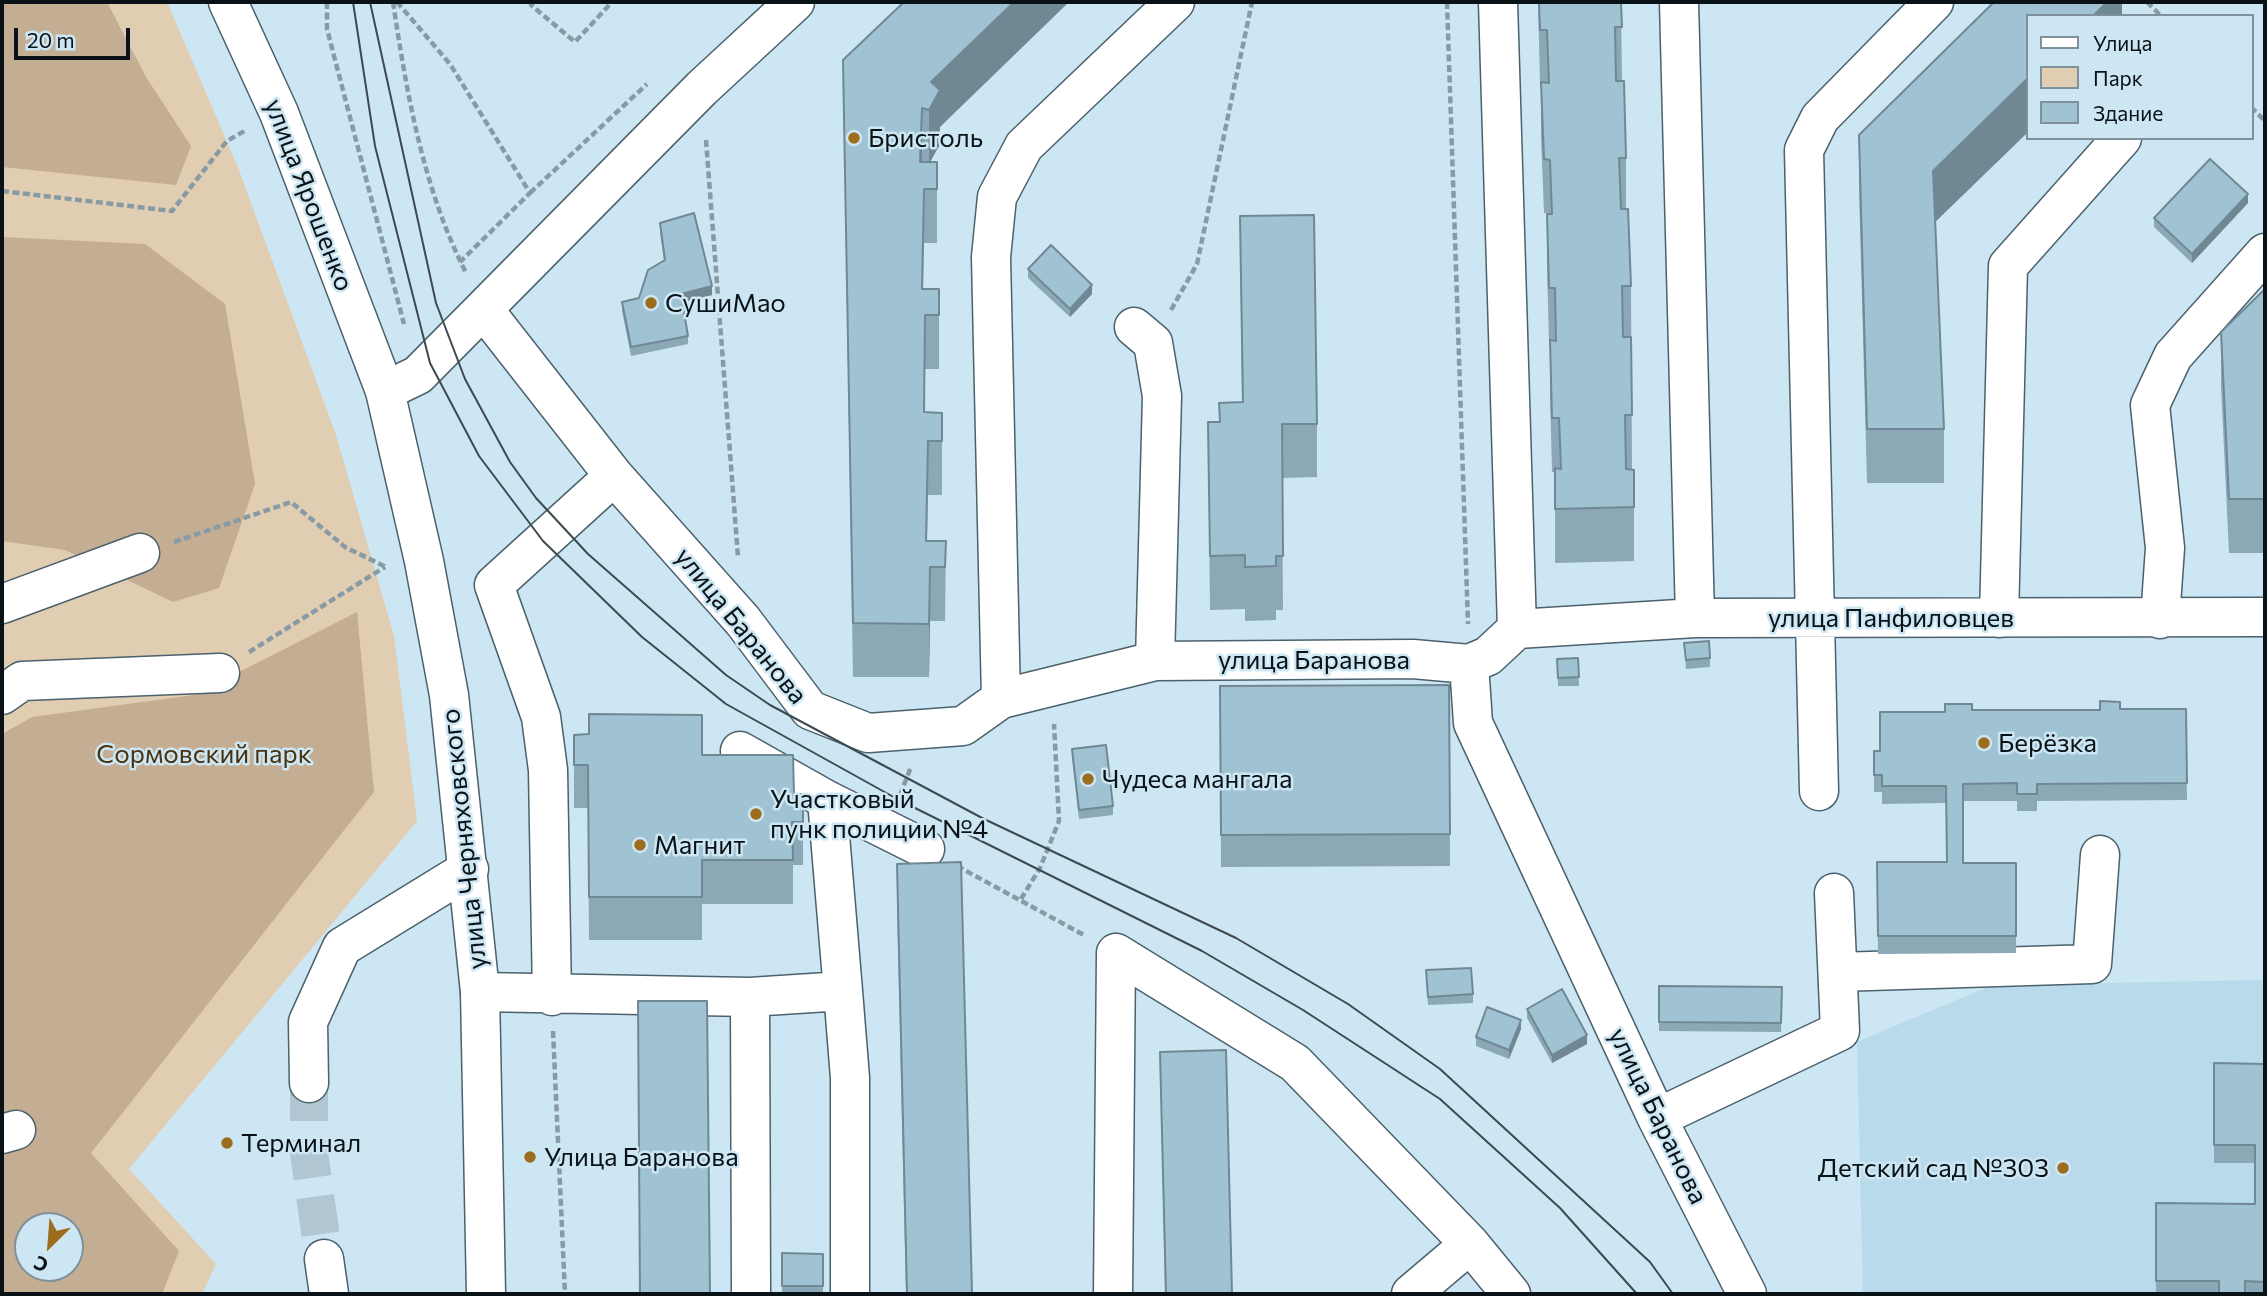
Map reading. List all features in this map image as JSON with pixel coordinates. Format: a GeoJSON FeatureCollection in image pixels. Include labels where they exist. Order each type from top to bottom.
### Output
{"type":"FeatureCollection","features":[{"type":"Feature","properties":{"kind":"street","name":"улица Ярошенко"},"geometry":{"type":"LineString","coordinates":[[228,2],[401,383]]}},
{"type":"Feature","properties":{"kind":"street"},"geometry":{"type":"LineString","coordinates":[[401,383],[484,310],[702,88],[795,2]]}},
{"type":"Feature","properties":{"kind":"street"},"geometry":{"type":"LineString","coordinates":[[1001,699],[991,257],[997,197],[1024,146],[1175,2]]}},
{"type":"Feature","properties":{"kind":"street"},"geometry":{"type":"LineString","coordinates":[[1469,664],[1488,656],[1517,629],[1498,2]]}},
{"type":"Feature","properties":{"kind":"street"},"geometry":{"type":"LineString","coordinates":[[1679,2],[1695,618]]}},
{"type":"Feature","properties":{"kind":"street"},"geometry":{"type":"LineString","coordinates":[[1819,792],[1817,616],[1804,150],[1820,118],[1934,2]]}},
{"type":"Feature","properties":{"kind":"street"},"geometry":{"type":"LineString","coordinates":[[1999,618],[2008,266],[2120,140]]}},
{"type":"Feature","properties":{"kind":"street"},"geometry":{"type":"LineString","coordinates":[[2160,619],[2165,548],[2150,405],[2173,356],[2265,253]]}},
{"type":"Feature","properties":{"kind":"street","name":"улица Баранова"},"geometry":{"type":"LineString","coordinates":[[484,310],[614,476],[743,621],[810,710],[868,733],[963,726],[1001,699],[1155,661],[1413,659],[1469,664],[1473,723],[1657,1118],[1747,1294]]}},
{"type":"Feature","properties":{"kind":"street"},"geometry":{"type":"LineString","coordinates":[[1143,335],[1162,396],[1155,661]]}},
{"type":"Feature","properties":{"kind":"street","name":"улица Черняховского"},"geometry":{"type":"LineString","coordinates":[[401,383],[424,561],[449,695],[469,869],[480,992],[486,1294]]}},
{"type":"Feature","properties":{"kind":"street"},"geometry":{"type":"LineString","coordinates":[[552,996],[548,770],[541,717],[494,585],[614,476]]}},
{"type":"Feature","properties":{"kind":"street"},"geometry":{"type":"LineString","coordinates":[[2,604],[140,553]]}},
{"type":"Feature","properties":{"kind":"street","name":"улица Панфиловцев"},"geometry":{"type":"LineString","coordinates":[[1517,629],[1695,618],[1817,616],[2160,619],[2265,617]]}},
{"type":"Feature","properties":{"kind":"street"},"geometry":{"type":"LineString","coordinates":[[2,695],[22,681],[220,673]]}},
{"type":"Feature","properties":{"kind":"street"},"geometry":{"type":"LineString","coordinates":[[740,751],[827,800],[925,849]]}},
{"type":"Feature","properties":{"kind":"street"},"geometry":{"type":"LineString","coordinates":[[827,800],[850,1078],[850,1294]]}},
{"type":"Feature","properties":{"kind":"street"},"geometry":{"type":"LineString","coordinates":[[1838,972],[2092,964],[2100,855]]}},
{"type":"Feature","properties":{"kind":"street"},"geometry":{"type":"LineString","coordinates":[[309,1083],[308,1022],[342,947],[469,869]]}},
{"type":"Feature","properties":{"kind":"street"},"geometry":{"type":"LineString","coordinates":[[1657,1118],[1840,1031],[1834,893]]}},
{"type":"Feature","properties":{"kind":"street"},"geometry":{"type":"LineString","coordinates":[[1116,953],[1295,1063],[1470,1244],[1511,1294]]}},
{"type":"Feature","properties":{"kind":"street"},"geometry":{"type":"LineString","coordinates":[[1113,1294],[1116,953]]}},
{"type":"Feature","properties":{"kind":"street"},"geometry":{"type":"LineString","coordinates":[[480,992],[552,996],[750,997],[843,991]]}},
{"type":"Feature","properties":{"kind":"street"},"geometry":{"type":"LineString","coordinates":[[750,997],[751,1294]]}},
{"type":"Feature","properties":{"kind":"street"},"geometry":{"type":"LineString","coordinates":[[1411,1294],[1470,1244]]}},
{"type":"Feature","properties":{"kind":"path"},"geometry":{"type":"LineString","coordinates":[[327,2],[327,29],[401,383]]}},
{"type":"Feature","properties":{"kind":"path"},"geometry":{"type":"LineString","coordinates":[[395,2],[450,64],[530,193]]}},
{"type":"Feature","properties":{"kind":"path"},"geometry":{"type":"LineString","coordinates":[[395,2],[408,100],[431,187],[460,262],[484,310]]}},
{"type":"Feature","properties":{"kind":"path"},"geometry":{"type":"LineString","coordinates":[[534,2],[531,5],[575,42],[612,2]]}},
{"type":"Feature","properties":{"kind":"path"},"geometry":{"type":"LineString","coordinates":[[1143,335],[1197,264],[1252,2]]}},
{"type":"Feature","properties":{"kind":"path"},"geometry":{"type":"LineString","coordinates":[[1447,2],[1469,664]]}},
{"type":"Feature","properties":{"kind":"path"},"geometry":{"type":"LineString","coordinates":[[460,262],[657,75]]}},
{"type":"Feature","properties":{"kind":"path"},"geometry":{"type":"LineString","coordinates":[[702,88],[743,621]]}},
{"type":"Feature","properties":{"kind":"path"},"geometry":{"type":"LineString","coordinates":[[2,191],[173,211],[227,141],[279,113]]}},
{"type":"Feature","properties":{"kind":"path"},"geometry":{"type":"LineString","coordinates":[[140,553],[291,502],[345,547],[385,567]]}},
{"type":"Feature","properties":{"kind":"path"},"geometry":{"type":"LineString","coordinates":[[220,673],[273,635],[385,567],[424,561]]}},
{"type":"Feature","properties":{"kind":"path"},"geometry":{"type":"LineString","coordinates":[[1021,899],[1040,868],[1059,821],[1052,687]]}},
{"type":"Feature","properties":{"kind":"path"},"geometry":{"type":"LineString","coordinates":[[888,829],[924,729]]}},
{"type":"Feature","properties":{"kind":"path"},"geometry":{"type":"LineString","coordinates":[[925,849],[1116,953]]}},
{"type":"Feature","properties":{"kind":"path"},"geometry":{"type":"LineString","coordinates":[[552,996],[565,1294]]}},
{"type":"Feature","properties":{"kind":"shaded area","name":"Детский сад №303"},"geometry":{"type":"Polygon","coordinates":[[[2265,980],[2265,1294],[1863,1294],[1857,1042],[1992,985],[2265,980]]]}},
{"type":"Feature","properties":{"kind":"green space","name":"Сормовский парк"},"geometry":{"type":"Polygon","coordinates":[[[2,2],[167,2],[239,170],[336,435],[394,636],[417,821],[129,1169],[216,1264],[202,1294],[2,1294],[2,2]]]}},
{"type":"Feature","properties":{"kind":"green space"},"geometry":{"type":"Polygon","coordinates":[[[2,2],[107,2],[146,77],[191,146],[176,185],[2,167],[2,2]]]}},
{"type":"Feature","properties":{"kind":"green space"},"geometry":{"type":"Polygon","coordinates":[[[2,237],[145,244],[225,304],[255,484],[219,588],[173,602],[65,550],[2,541],[2,237]]]}},
{"type":"Feature","properties":{"kind":"green space"},"geometry":{"type":"Polygon","coordinates":[[[357,612],[374,792],[91,1153],[179,1251],[162,1294],[2,1294],[2,734],[32,717],[194,695],[357,612]]]}},
{"type":"Feature","properties":{"kind":"building"},"geometry":{"type":"Polygon","coordinates":[[[904,2],[1014,2],[931,82],[940,90],[929,110],[922,108],[920,162],[937,162],[937,189],[924,189],[922,289],[939,289],[939,315],[925,315],[924,412],[942,413],[942,441],[928,441],[926,541],[946,541],[945,567],[930,567],[929,624],[853,623],[843,60],[904,2]]]}},
{"type":"Feature","properties":{"kind":"building"},"geometry":{"type":"Polygon","coordinates":[[[1539,2],[1621,2],[1622,27],[1615,27],[1616,81],[1624,81],[1626,158],[1619,158],[1621,209],[1628,209],[1631,286],[1622,286],[1623,337],[1631,337],[1632,415],[1625,415],[1626,469],[1634,470],[1634,507],[1555,509],[1555,468],[1561,469],[1559,418],[1552,418],[1550,340],[1556,341],[1555,288],[1549,288],[1547,214],[1552,214],[1550,160],[1544,159],[1541,82],[1549,83],[1547,30],[1540,30],[1539,2]]]}},
{"type":"Feature","properties":{"kind":"building"},"geometry":{"type":"Polygon","coordinates":[[[1994,2],[2107,2],[2095,14],[2025,14],[2025,81],[1933,171],[1944,429],[1867,429],[1859,135],[1994,2]]]}},
{"type":"Feature","properties":{"kind":"building"},"geometry":{"type":"Polygon","coordinates":[[[2210,159],[2248,194],[2192,254],[2154,218],[2210,159]]]}},
{"type":"Feature","properties":{"kind":"building"},"geometry":{"type":"Polygon","coordinates":[[[694,213],[712,286],[681,294],[688,336],[631,347],[622,302],[639,298],[648,270],[665,260],[660,223],[694,213]]]}},
{"type":"Feature","properties":{"kind":"building"},"geometry":{"type":"Polygon","coordinates":[[[1314,215],[1317,424],[1282,424],[1283,556],[1276,556],[1276,566],[1245,567],[1245,555],[1210,556],[1208,422],[1220,422],[1219,403],[1243,402],[1240,216],[1314,215]]]}},
{"type":"Feature","properties":{"kind":"building"},"geometry":{"type":"Polygon","coordinates":[[[1051,245],[1092,285],[1070,309],[1028,269],[1051,245]]]}},
{"type":"Feature","properties":{"kind":"building"},"geometry":{"type":"Polygon","coordinates":[[[2265,289],[2265,499],[2229,499],[2221,332],[2265,289]]]}},
{"type":"Feature","properties":{"kind":"building"},"geometry":{"type":"Polygon","coordinates":[[[1709,641],[1710,658],[1686,660],[1684,643],[1709,641]]]}},
{"type":"Feature","properties":{"kind":"building"},"geometry":{"type":"Polygon","coordinates":[[[1578,658],[1579,677],[1558,678],[1557,659],[1578,658]]]}},
{"type":"Feature","properties":{"kind":"building"},"geometry":{"type":"Polygon","coordinates":[[[1449,685],[1450,834],[1221,835],[1220,686],[1449,685]]]}},
{"type":"Feature","properties":{"kind":"building"},"geometry":{"type":"Polygon","coordinates":[[[2100,701],[2120,702],[2120,709],[2186,709],[2187,783],[2037,784],[2037,794],[2017,794],[2017,783],[1963,784],[1963,863],[2016,863],[2016,936],[1878,936],[1877,862],[1947,862],[1946,786],[1882,786],[1882,775],[1874,775],[1874,751],[1880,751],[1880,712],[1945,712],[1945,704],[1972,704],[1972,710],[2100,710],[2100,701]]]}},
{"type":"Feature","properties":{"kind":"building"},"geometry":{"type":"Polygon","coordinates":[[[589,714],[702,715],[702,755],[793,755],[794,794],[803,794],[803,822],[792,822],[793,860],[702,860],[702,897],[589,897],[588,765],[574,765],[574,735],[589,734],[589,714]]]}},
{"type":"Feature","properties":{"kind":"building"},"geometry":{"type":"Polygon","coordinates":[[[1106,745],[1113,806],[1079,810],[1072,749],[1106,745]]]}},
{"type":"Feature","properties":{"kind":"building"},"geometry":{"type":"Polygon","coordinates":[[[961,862],[972,1294],[907,1294],[897,864],[961,862]]]}},
{"type":"Feature","properties":{"kind":"building"},"geometry":{"type":"Polygon","coordinates":[[[1471,968],[1473,994],[1428,997],[1426,970],[1471,968]]]}},
{"type":"Feature","properties":{"kind":"building"},"geometry":{"type":"Polygon","coordinates":[[[1659,986],[1782,987],[1781,1023],[1659,1022],[1659,986]]]}},
{"type":"Feature","properties":{"kind":"building"},"geometry":{"type":"Polygon","coordinates":[[[1562,989],[1587,1035],[1552,1055],[1527,1009],[1562,989]]]}},
{"type":"Feature","properties":{"kind":"building"},"geometry":{"type":"Polygon","coordinates":[[[638,1001],[707,1001],[710,1294],[640,1294],[638,1001]]]}},
{"type":"Feature","properties":{"kind":"building"},"geometry":{"type":"Polygon","coordinates":[[[1487,1007],[1521,1020],[1509,1050],[1476,1037],[1487,1007]]]}},
{"type":"Feature","properties":{"kind":"building"},"geometry":{"type":"Polygon","coordinates":[[[1226,1050],[1232,1294],[1166,1294],[1160,1052],[1226,1050]]]}},
{"type":"Feature","properties":{"kind":"building"},"geometry":{"type":"Polygon","coordinates":[[[2214,1063],[2265,1064],[2265,1282],[2245,1281],[2245,1294],[2219,1294],[2219,1281],[2156,1281],[2156,1203],[2255,1204],[2255,1145],[2214,1145],[2214,1063]]]}},
{"type":"Feature","properties":{"kind":"building"},"geometry":{"type":"Polygon","coordinates":[[[782,1253],[823,1254],[823,1286],[782,1286],[782,1253]]]}},
{"type":"Feature","properties":{"kind":"tunnel"},"geometry":{"type":"LineString","coordinates":[[309,1083],[309,1153],[324,1259]]}},
{"type":"Feature","properties":{"kind":"tram line"},"geometry":{"type":"LineString","coordinates":[[353,2],[375,146],[430,363],[479,456],[543,541],[642,637],[726,704],[899,800],[1202,951],[1303,1010],[1440,1099],[1560,1208],[1637,1294]]}},
{"type":"Feature","properties":{"kind":"tram line"},"geometry":{"type":"LineString","coordinates":[[370,2],[436,303],[465,379],[510,462],[536,498],[588,554],[726,675],[770,705],[984,819],[1236,938],[1348,1004],[1440,1069],[1650,1262],[1673,1294]]}},
{"type":"Feature","properties":{"kind":"place","name":"Бристоль"},"geometry":{"type":"Point","coordinates":[854,138]}},
{"type":"Feature","properties":{"kind":"place","name":"СушиМао"},"geometry":{"type":"Point","coordinates":[651,303]}},
{"type":"Feature","properties":{"kind":"place","name":"Берёзка"},"geometry":{"type":"Point","coordinates":[1984,743]}},
{"type":"Feature","properties":{"kind":"place","name":"Чудеса мангала"},"geometry":{"type":"Point","coordinates":[1088,779]}},
{"type":"Feature","properties":{"kind":"place","name":"Участковый пунк полиции №4"},"geometry":{"type":"Point","coordinates":[756,814]}},
{"type":"Feature","properties":{"kind":"place","name":"Магнит"},"geometry":{"type":"Point","coordinates":[640,845]}},
{"type":"Feature","properties":{"kind":"place","name":"Терминал"},"geometry":{"type":"Point","coordinates":[227,1143]}},
{"type":"Feature","properties":{"kind":"place","name":"Улица Баранова"},"geometry":{"type":"Point","coordinates":[530,1157]}},
{"type":"Feature","properties":{"kind":"place","name":"Детский сад №303"},"geometry":{"type":"Point","coordinates":[2063,1168]}}]}
